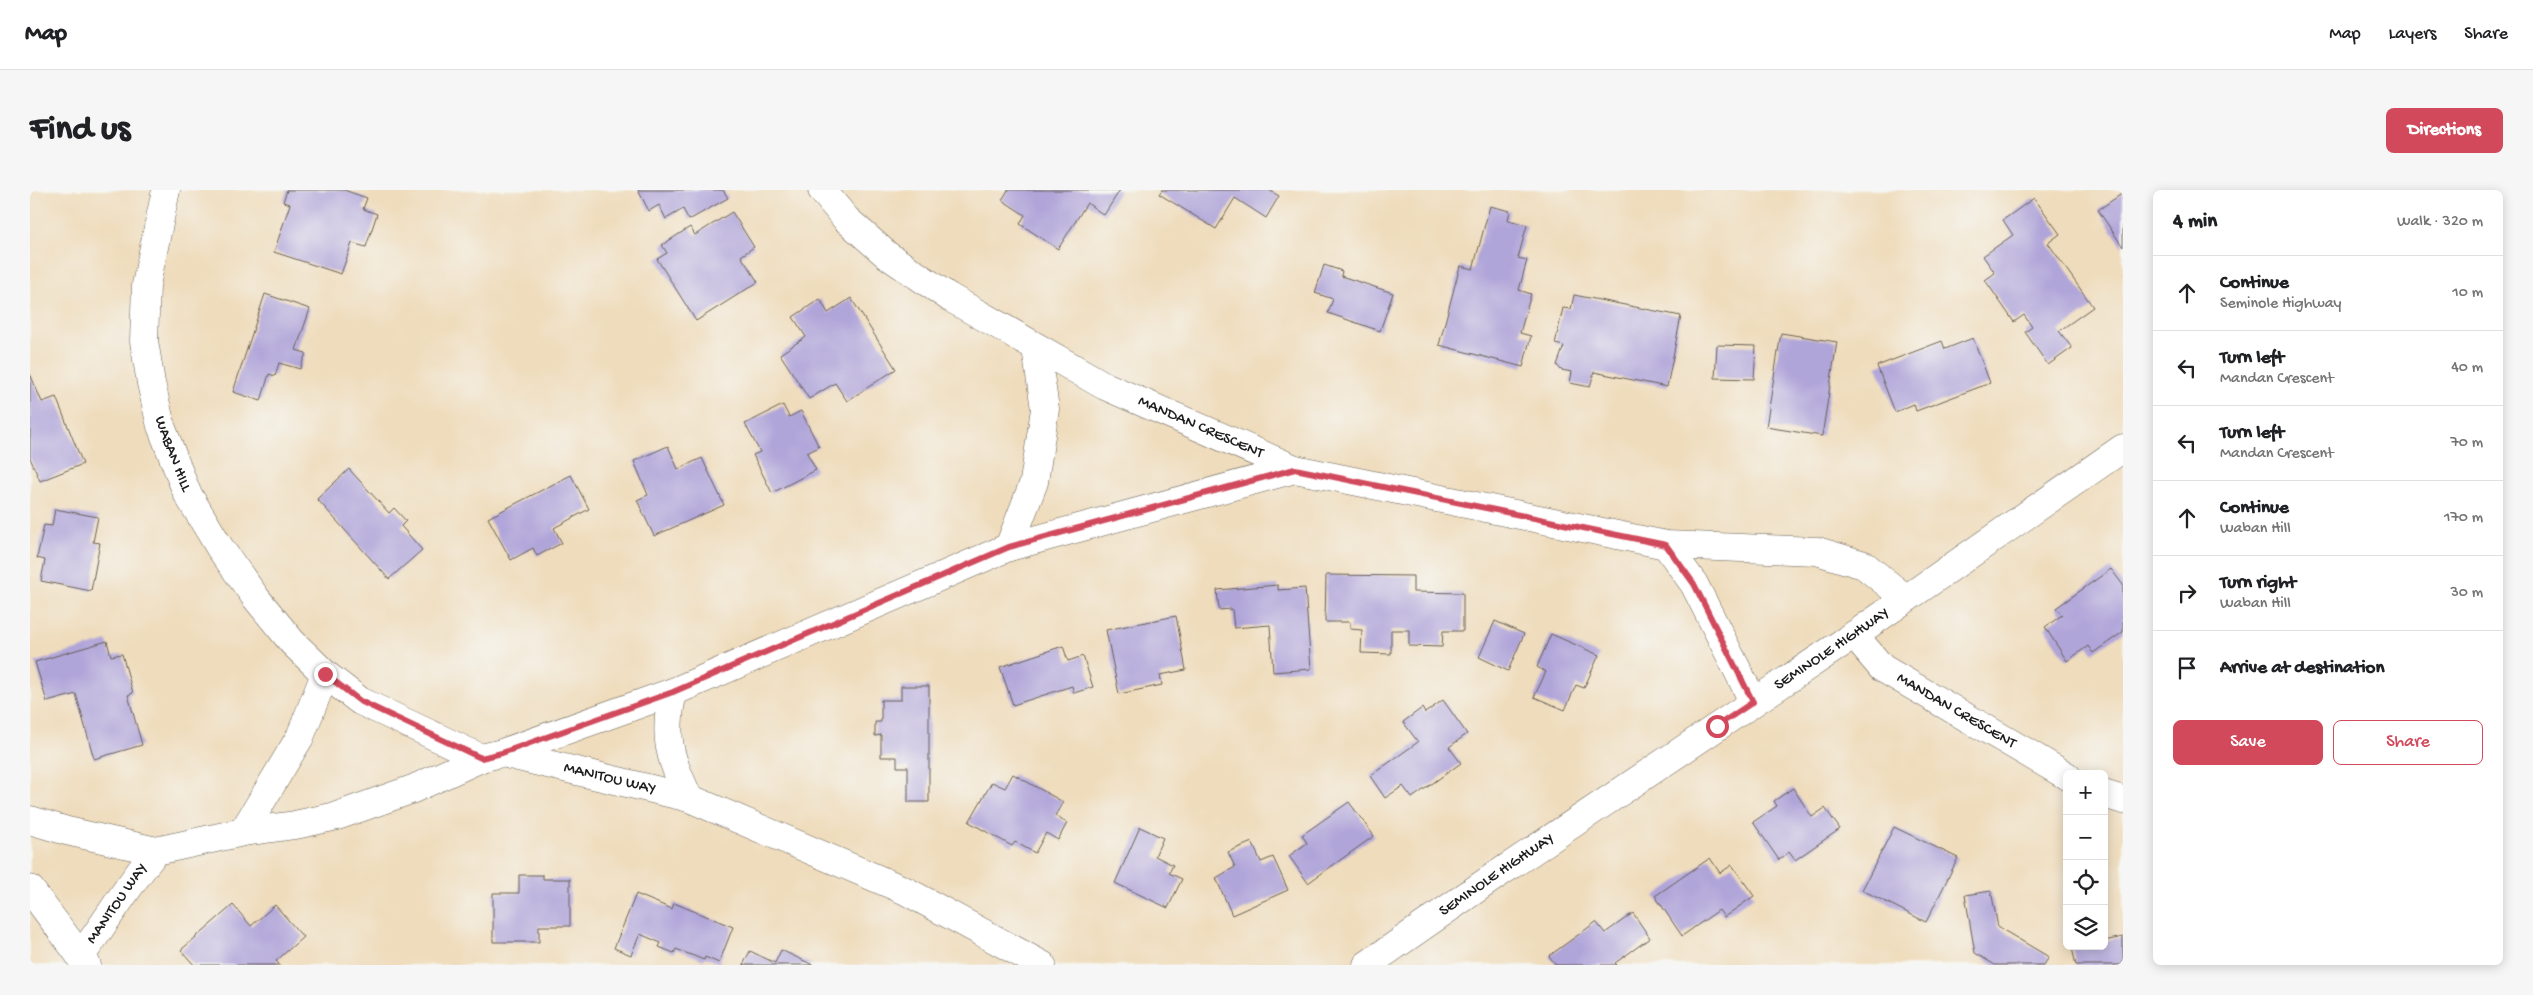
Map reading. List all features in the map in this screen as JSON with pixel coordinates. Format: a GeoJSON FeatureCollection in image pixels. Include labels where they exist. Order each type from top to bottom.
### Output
{"type":"FeatureCollection","features":[{"type":"Feature","properties":{"kind":"street","name":"WABAN HILL"},"geometry":{"type":"LineString","coordinates":[[166,190],[146,285],[144,341],[151,383],[167,442],[187,493],[220,548],[256,598],[292,642],[325,674],[360,701],[491,756]]}},
{"type":"Feature","properties":{"kind":"street","name":"MANDAN CRESCENT"},"geometry":{"type":"LineString","coordinates":[[822,190],[846,219],[887,255],[949,297],[1105,386],[1295,469],[1666,545],[1817,551],[1864,565],[1906,598]]}},
{"type":"Feature","properties":{"kind":"street"},"geometry":{"type":"LineString","coordinates":[[1009,547],[1034,482],[1045,409],[1036,348]]}},
{"type":"Feature","properties":{"kind":"street","name":"SEMINOLE HIGHWAY"},"geometry":{"type":"LineString","coordinates":[[1367,965],[1854,634],[2123,448]]}},
{"type":"Feature","properties":{"kind":"street"},"geometry":{"type":"LineString","coordinates":[[491,756],[673,692],[1009,547],[1295,469]]}},
{"type":"Feature","properties":{"kind":"street"},"geometry":{"type":"LineString","coordinates":[[1666,545],[1694,584],[1753,702]]}},
{"type":"Feature","properties":{"kind":"street","name":"MANDAN CRESCENT"},"geometry":{"type":"LineString","coordinates":[[1854,634],[1882,668],[2063,774]]}},
{"type":"Feature","properties":{"kind":"street"},"geometry":{"type":"LineString","coordinates":[[243,832],[300,738],[325,674]]}},
{"type":"Feature","properties":{"kind":"street"},"geometry":{"type":"LineString","coordinates":[[673,692],[667,718],[669,745],[678,774],[689,798]]}},
{"type":"Feature","properties":{"kind":"street","name":"MANITOU WAY"},"geometry":{"type":"LineString","coordinates":[[30,820],[67,831],[156,851],[243,832],[295,825],[337,816],[413,789],[491,756],[689,798],[906,891],[1042,965]]}},
{"type":"Feature","properties":{"kind":"street"},"geometry":{"type":"LineString","coordinates":[[2108,795],[2123,800]]}},
{"type":"Feature","properties":{"kind":"street","name":"MANITOU WAY"},"geometry":{"type":"LineString","coordinates":[[83,961],[130,883],[156,851]]}},
{"type":"Feature","properties":{"kind":"street"},"geometry":{"type":"LineString","coordinates":[[30,889],[83,961]]}},
{"type":"Feature","properties":{"kind":"building"},"geometry":{"type":"Polygon","coordinates":[[[287,190],[344,190],[367,198],[363,209],[377,214],[366,247],[352,243],[341,274],[274,252],[290,204],[283,202],[287,190]]]}},
{"type":"Feature","properties":{"kind":"building"},"geometry":{"type":"Polygon","coordinates":[[[638,190],[723,190],[728,198],[689,220],[683,209],[666,219],[659,205],[649,211],[638,190]]]}},
{"type":"Feature","properties":{"kind":"building"},"geometry":{"type":"Polygon","coordinates":[[[1008,190],[1120,190],[1104,215],[1087,203],[1058,249],[1020,224],[1025,215],[1002,200],[1008,190]]]}},
{"type":"Feature","properties":{"kind":"building"},"geometry":{"type":"Polygon","coordinates":[[[1162,190],[1269,190],[1279,196],[1266,218],[1235,198],[1216,229],[1159,194],[1162,190]]]}},
{"type":"Feature","properties":{"kind":"building"},"geometry":{"type":"Polygon","coordinates":[[[2123,193],[2123,247],[2098,210],[2123,193]]]}},
{"type":"Feature","properties":{"kind":"building"},"geometry":{"type":"Polygon","coordinates":[[[2034,198],[2060,234],[2048,243],[2093,307],[2059,331],[2072,348],[2048,365],[2025,332],[2032,327],[2024,315],[2014,322],[1985,280],[1995,273],[1983,256],[2013,235],[2003,220],[2034,198]]]}},
{"type":"Feature","properties":{"kind":"building"},"geometry":{"type":"Polygon","coordinates":[[[1490,206],[1510,211],[1508,220],[1527,225],[1518,258],[1527,260],[1519,290],[1531,294],[1520,333],[1531,336],[1523,367],[1439,345],[1460,266],[1473,269],[1490,206]]]}},
{"type":"Feature","properties":{"kind":"building"},"geometry":{"type":"Polygon","coordinates":[[[732,212],[754,247],[741,256],[758,282],[696,321],[657,259],[667,253],[662,245],[690,227],[695,235],[732,212]]]}},
{"type":"Feature","properties":{"kind":"building"},"geometry":{"type":"Polygon","coordinates":[[[1324,265],[1342,271],[1341,276],[1393,293],[1380,331],[1328,313],[1333,299],[1315,293],[1324,265]]]}},
{"type":"Feature","properties":{"kind":"building"},"geometry":{"type":"Polygon","coordinates":[[[265,294],[310,309],[296,350],[306,353],[300,369],[279,363],[275,376],[269,374],[261,401],[233,392],[265,294]]]}},
{"type":"Feature","properties":{"kind":"building"},"geometry":{"type":"Polygon","coordinates":[[[1574,295],[1681,316],[1667,387],[1594,372],[1590,387],[1570,383],[1572,372],[1561,370],[1557,365],[1564,346],[1555,344],[1563,308],[1571,309],[1574,295]]]}},
{"type":"Feature","properties":{"kind":"building"},"geometry":{"type":"Polygon","coordinates":[[[851,298],[896,369],[847,401],[835,383],[809,399],[780,354],[806,337],[793,317],[820,299],[828,313],[851,298]]]}},
{"type":"Feature","properties":{"kind":"building"},"geometry":{"type":"Polygon","coordinates":[[[1781,333],[1837,342],[1822,436],[1766,427],[1781,333]]]}},
{"type":"Feature","properties":{"kind":"building"},"geometry":{"type":"Polygon","coordinates":[[[1973,338],[1990,383],[1916,411],[1914,404],[1895,412],[1877,366],[1942,341],[1945,349],[1973,338]]]}},
{"type":"Feature","properties":{"kind":"building"},"geometry":{"type":"Polygon","coordinates":[[[1717,345],[1756,346],[1754,379],[1715,378],[1717,345]]]}},
{"type":"Feature","properties":{"kind":"building"},"geometry":{"type":"Polygon","coordinates":[[[30,374],[42,402],[56,397],[83,464],[40,481],[30,458],[30,374]]]}},
{"type":"Feature","properties":{"kind":"building"},"geometry":{"type":"Polygon","coordinates":[[[783,405],[789,417],[801,411],[819,447],[807,453],[816,470],[772,493],[753,455],[760,452],[745,424],[783,405]]]}},
{"type":"Feature","properties":{"kind":"building"},"geometry":{"type":"Polygon","coordinates":[[[668,446],[678,469],[702,458],[724,505],[654,536],[637,500],[648,495],[634,461],[668,446]]]}},
{"type":"Feature","properties":{"kind":"building"},"geometry":{"type":"Polygon","coordinates":[[[349,469],[389,513],[394,508],[406,521],[401,526],[422,550],[389,579],[317,499],[349,469]]]}},
{"type":"Feature","properties":{"kind":"building"},"geometry":{"type":"Polygon","coordinates":[[[571,475],[589,509],[554,528],[562,543],[537,556],[533,548],[511,560],[488,518],[571,475]]]}},
{"type":"Feature","properties":{"kind":"building"},"geometry":{"type":"Polygon","coordinates":[[[55,509],[98,517],[93,542],[100,543],[91,591],[41,581],[45,560],[37,558],[44,525],[52,526],[55,509]]]}},
{"type":"Feature","properties":{"kind":"building"},"geometry":{"type":"Polygon","coordinates":[[[2111,569],[2123,585],[2123,632],[2093,653],[2088,646],[2067,661],[2045,627],[2062,615],[2056,608],[2111,569]]]}},
{"type":"Feature","properties":{"kind":"building"},"geometry":{"type":"Polygon","coordinates":[[[1326,575],[1413,576],[1413,592],[1463,593],[1463,631],[1443,631],[1442,647],[1409,646],[1409,630],[1391,630],[1391,654],[1361,653],[1362,630],[1350,629],[1350,622],[1325,622],[1326,575]]]}},
{"type":"Feature","properties":{"kind":"building"},"geometry":{"type":"Polygon","coordinates":[[[1278,585],[1278,590],[1305,588],[1311,669],[1273,672],[1270,625],[1234,628],[1232,609],[1219,610],[1217,590],[1278,585]]]}},
{"type":"Feature","properties":{"kind":"building"},"geometry":{"type":"Polygon","coordinates":[[[1176,616],[1186,670],[1160,675],[1162,685],[1119,694],[1106,630],[1176,616]]]}},
{"type":"Feature","properties":{"kind":"building"},"geometry":{"type":"Polygon","coordinates":[[[1495,621],[1524,634],[1508,671],[1479,657],[1495,621]]]}},
{"type":"Feature","properties":{"kind":"building"},"geometry":{"type":"Polygon","coordinates":[[[1551,634],[1599,655],[1584,688],[1576,685],[1565,710],[1534,697],[1546,672],[1537,667],[1551,634]]]}},
{"type":"Feature","properties":{"kind":"building"},"geometry":{"type":"Polygon","coordinates":[[[107,641],[111,656],[122,654],[133,693],[128,695],[142,745],[94,759],[76,694],[47,702],[35,662],[107,641]]]}},
{"type":"Feature","properties":{"kind":"building"},"geometry":{"type":"Polygon","coordinates":[[[1063,646],[1068,661],[1083,656],[1093,687],[1074,693],[1072,686],[1013,705],[1000,667],[1063,646]]]}},
{"type":"Feature","properties":{"kind":"building"},"geometry":{"type":"Polygon","coordinates":[[[901,686],[929,686],[929,802],[908,802],[908,767],[897,767],[897,757],[881,757],[881,735],[875,736],[875,722],[881,722],[881,700],[901,700],[901,686]]]}},
{"type":"Feature","properties":{"kind":"building"},"geometry":{"type":"Polygon","coordinates":[[[1443,700],[1467,734],[1449,747],[1461,763],[1412,798],[1403,786],[1385,798],[1370,776],[1418,742],[1403,722],[1422,708],[1425,713],[1443,700]]]}},
{"type":"Feature","properties":{"kind":"building"},"geometry":{"type":"Polygon","coordinates":[[[1013,774],[1063,802],[1055,816],[1067,823],[1058,840],[1046,833],[1035,853],[1015,842],[1012,846],[969,822],[992,782],[1005,788],[1013,774]]]}},
{"type":"Feature","properties":{"kind":"building"},"geometry":{"type":"Polygon","coordinates":[[[1793,788],[1812,817],[1825,808],[1840,829],[1795,860],[1789,852],[1779,860],[1753,822],[1777,806],[1774,801],[1793,788]]]}},
{"type":"Feature","properties":{"kind":"building"},"geometry":{"type":"Polygon","coordinates":[[[1349,802],[1374,836],[1308,883],[1289,856],[1307,843],[1302,835],[1349,802]]]}},
{"type":"Feature","properties":{"kind":"building"},"geometry":{"type":"Polygon","coordinates":[[[1140,827],[1163,838],[1155,856],[1173,865],[1169,873],[1182,879],[1168,908],[1115,883],[1140,827]]]}},
{"type":"Feature","properties":{"kind":"building"},"geometry":{"type":"Polygon","coordinates":[[[1894,827],[1958,858],[1926,922],[1862,890],[1894,827]]]}},
{"type":"Feature","properties":{"kind":"building"},"geometry":{"type":"Polygon","coordinates":[[[1252,842],[1261,862],[1273,857],[1288,890],[1232,915],[1216,878],[1235,867],[1228,852],[1252,842]]]}},
{"type":"Feature","properties":{"kind":"building"},"geometry":{"type":"Polygon","coordinates":[[[1710,858],[1720,873],[1732,865],[1754,896],[1724,917],[1719,910],[1682,936],[1655,896],[1710,858]]]}},
{"type":"Feature","properties":{"kind":"building"},"geometry":{"type":"Polygon","coordinates":[[[519,875],[543,875],[543,879],[570,879],[570,926],[539,926],[539,942],[493,942],[493,893],[519,893],[519,875]]]}},
{"type":"Feature","properties":{"kind":"building"},"geometry":{"type":"Polygon","coordinates":[[[1991,891],[1998,927],[2049,957],[2044,965],[1995,965],[1975,953],[1965,895],[1991,891]]]}},
{"type":"Feature","properties":{"kind":"building"},"geometry":{"type":"Polygon","coordinates":[[[636,894],[672,909],[674,903],[733,927],[719,963],[705,957],[704,960],[676,949],[674,953],[659,947],[661,943],[640,934],[631,955],[614,948],[636,894]]]}},
{"type":"Feature","properties":{"kind":"building"},"geometry":{"type":"Polygon","coordinates":[[[233,905],[251,926],[275,905],[303,937],[276,961],[280,965],[194,965],[181,950],[233,905]]]}},
{"type":"Feature","properties":{"kind":"building"},"geometry":{"type":"Polygon","coordinates":[[[1633,913],[1650,938],[1615,963],[1617,965],[1556,965],[1549,956],[1596,922],[1605,933],[1633,913]]]}},
{"type":"Feature","properties":{"kind":"building"},"geometry":{"type":"Polygon","coordinates":[[[2123,937],[2123,965],[2076,965],[2072,950],[2108,950],[2108,940],[2123,937]]]}},
{"type":"Feature","properties":{"kind":"building"},"geometry":{"type":"Polygon","coordinates":[[[781,950],[813,965],[743,965],[750,951],[775,963],[781,950]]]}},
{"type":"Feature","properties":{"kind":"route"},"geometry":{"type":"LineString","coordinates":[[325,674],[360,701],[481,758],[502,753],[673,692],[1009,547],[1295,469],[1666,545],[1694,584],[1753,702],[1717,726]]}}]}
